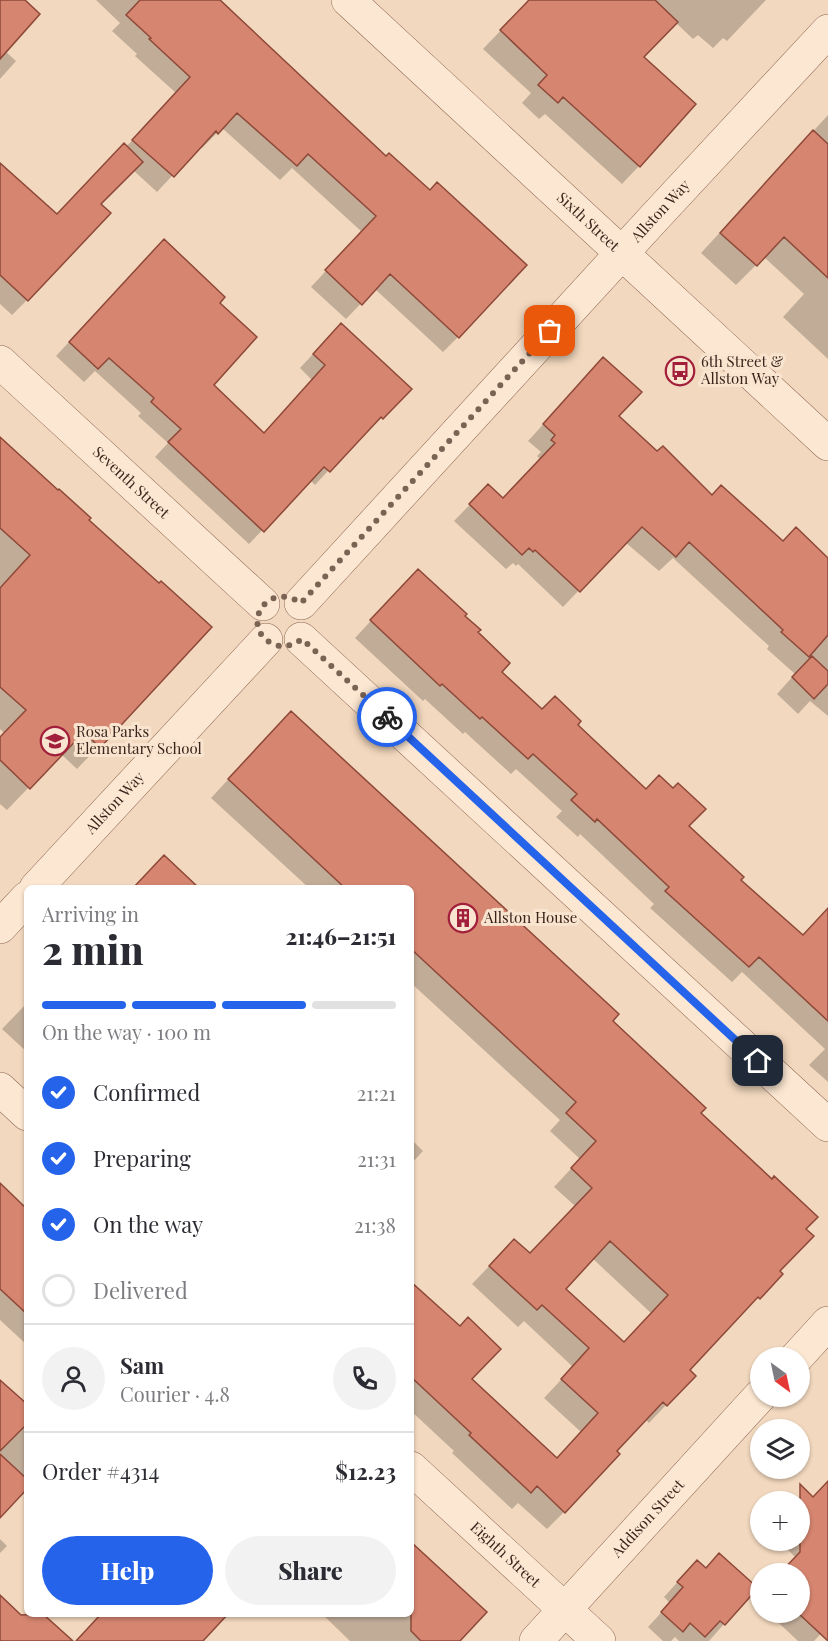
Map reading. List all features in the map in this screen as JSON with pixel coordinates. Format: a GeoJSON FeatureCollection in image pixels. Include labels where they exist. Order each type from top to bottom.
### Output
{"type":"FeatureCollection","features":[{"type":"Feature","properties":{"kind":"street","name":"Sixth Street"},"geometry":{"type":"LineString","coordinates":[[348,0],[828,444]]}},
{"type":"Feature","properties":{"kind":"street","name":"Allston Way"},"geometry":{"type":"LineString","coordinates":[[301,603],[828,31]]}},
{"type":"Feature","properties":{"kind":"street","name":"Seventh Street"},"geometry":{"type":"LineString","coordinates":[[0,362],[264,604]]}},
{"type":"Feature","properties":{"kind":"street"},"geometry":{"type":"LineString","coordinates":[[282,596],[301,603],[308,621],[307,630],[302,639],[284,646],[274,645],[266,640],[260,633],[257,623],[264,604],[272,598],[282,596]]}},
{"type":"Feature","properties":{"kind":"street"},"geometry":{"type":"LineString","coordinates":[[302,639],[828,1125]]}},
{"type":"Feature","properties":{"kind":"street","name":"Allston Way"},"geometry":{"type":"LineString","coordinates":[[39,885],[266,640]]}},
{"type":"Feature","properties":{"kind":"street"},"geometry":{"type":"LineString","coordinates":[[0,927],[24,901]]}},
{"type":"Feature","properties":{"kind":"street"},"geometry":{"type":"LineString","coordinates":[[0,1089],[24,1111]]}},
{"type":"Feature","properties":{"kind":"street"},"geometry":{"type":"LineString","coordinates":[[806,1347],[828,1323]]}},
{"type":"Feature","properties":{"kind":"street","name":"Addison Street"},"geometry":{"type":"LineString","coordinates":[[536,1641],[750,1407]]}},
{"type":"Feature","properties":{"kind":"street","name":"Eighth Street"},"geometry":{"type":"LineString","coordinates":[[414,1471],[599,1641]]}},
{"type":"Feature","properties":{"kind":"building"},"geometry":{"type":"Polygon","coordinates":[[[0,0],[25,0],[40,14],[0,59],[0,0]]]}},
{"type":"Feature","properties":{"kind":"building"},"geometry":{"type":"Polygon","coordinates":[[[140,0],[220,0],[386,156],[389,153],[430,190],[437,182],[527,265],[459,338],[390,274],[362,305],[325,270],[376,216],[308,154],[297,166],[237,113],[218,134],[216,131],[174,177],[132,140],[190,77],[126,15],[140,0]]]}},
{"type":"Feature","properties":{"kind":"building"},"geometry":{"type":"Polygon","coordinates":[[[529,0],[655,0],[678,22],[644,57],[696,104],[640,167],[563,97],[558,103],[538,85],[547,75],[500,30],[529,0]]]}},
{"type":"Feature","properties":{"kind":"building"},"geometry":{"type":"Polygon","coordinates":[[[813,130],[828,144],[828,278],[784,237],[757,266],[720,233],[813,130]]]}},
{"type":"Feature","properties":{"kind":"building"},"geometry":{"type":"Polygon","coordinates":[[[124,143],[143,162],[101,204],[111,213],[28,301],[0,275],[0,163],[57,214],[124,143]]]}},
{"type":"Feature","properties":{"kind":"building"},"geometry":{"type":"Polygon","coordinates":[[[164,239],[225,297],[220,303],[257,337],[214,385],[264,433],[325,365],[313,354],[341,323],[412,389],[383,419],[381,417],[330,472],[324,467],[264,532],[168,442],[181,429],[151,402],[154,398],[109,358],[98,369],[69,342],[164,239]]]}},
{"type":"Feature","properties":{"kind":"building"},"geometry":{"type":"Polygon","coordinates":[[[603,357],[642,392],[619,416],[657,451],[663,446],[712,495],[721,485],[783,541],[796,527],[828,558],[828,635],[809,657],[689,542],[676,557],[642,527],[580,592],[535,550],[533,552],[529,548],[522,555],[469,504],[488,484],[503,498],[555,443],[551,440],[555,435],[543,424],[603,357]]]}},
{"type":"Feature","properties":{"kind":"building","name":"Rosa Parks Elementary School"},"geometry":{"type":"Polygon","coordinates":[[[0,437],[91,518],[89,520],[159,583],[161,581],[212,627],[100,748],[84,732],[30,789],[0,760],[0,737],[26,710],[0,687],[0,588],[30,555],[0,528],[0,437]]]}},
{"type":"Feature","properties":{"kind":"building"},"geometry":{"type":"Polygon","coordinates":[[[418,569],[467,614],[465,616],[481,630],[478,632],[510,663],[502,672],[542,709],[555,696],[581,721],[578,725],[646,789],[659,775],[673,788],[678,783],[706,809],[689,826],[744,877],[741,880],[803,935],[828,908],[828,1021],[759,957],[749,967],[665,891],[669,887],[597,819],[595,822],[571,800],[577,794],[533,754],[528,759],[482,717],[480,719],[442,684],[440,686],[370,620],[418,569]]]}},
{"type":"Feature","properties":{"kind":"building"},"geometry":{"type":"Polygon","coordinates":[[[812,656],[828,671],[828,684],[814,699],[792,677],[812,656]]]}},
{"type":"Feature","properties":{"kind":"building"},"geometry":{"type":"Polygon","coordinates":[[[291,711],[619,1014],[613,1021],[706,1108],[701,1113],[772,1179],[774,1176],[818,1217],[806,1229],[814,1236],[780,1271],[783,1274],[760,1299],[758,1297],[690,1370],[696,1376],[667,1406],[663,1402],[617,1451],[620,1454],[565,1513],[537,1486],[531,1493],[414,1380],[414,1285],[460,1326],[468,1317],[501,1349],[472,1379],[557,1458],[598,1413],[561,1379],[589,1348],[542,1305],[537,1310],[489,1266],[514,1239],[530,1253],[592,1188],[571,1168],[596,1141],[566,1113],[576,1102],[414,952],[414,885],[342,885],[228,779],[291,711]],[[610,1241],[566,1289],[624,1342],[668,1295],[610,1241]]]}},
{"type":"Feature","properties":{"kind":"building"},"geometry":{"type":"Polygon","coordinates":[[[164,855],[196,885],[136,885],[164,855]]]}},
{"type":"Feature","properties":{"kind":"building"},"geometry":{"type":"Polygon","coordinates":[[[0,1183],[24,1206],[24,1311],[0,1289],[0,1183]]]}},
{"type":"Feature","properties":{"kind":"building"},"geometry":{"type":"Polygon","coordinates":[[[0,1380],[24,1401],[24,1427],[0,1451],[0,1380]]]}},
{"type":"Feature","properties":{"kind":"building"},"geometry":{"type":"Polygon","coordinates":[[[0,1454],[24,1476],[24,1492],[0,1518],[0,1454]]]}},
{"type":"Feature","properties":{"kind":"building"},"geometry":{"type":"Polygon","coordinates":[[[828,1481],[828,1641],[809,1623],[810,1563],[790,1563],[800,1551],[810,1551],[810,1494],[813,1497],[828,1481]]]}},
{"type":"Feature","properties":{"kind":"building"},"geometry":{"type":"Polygon","coordinates":[[[800,1484],[807,1491],[800,1491],[800,1484]]]}},
{"type":"Feature","properties":{"kind":"building"},"geometry":{"type":"Polygon","coordinates":[[[414,1545],[487,1612],[460,1641],[421,1641],[411,1631],[411,1617],[414,1617],[414,1545]]]}},
{"type":"Feature","properties":{"kind":"building"},"geometry":{"type":"Polygon","coordinates":[[[719,1553],[750,1581],[750,1597],[725,1625],[720,1621],[705,1637],[690,1623],[683,1632],[661,1612],[683,1587],[677,1582],[697,1560],[706,1568],[719,1553]]]}},
{"type":"Feature","properties":{"kind":"building"},"geometry":{"type":"Polygon","coordinates":[[[0,1595],[24,1617],[46,1617],[73,1641],[0,1641],[0,1595]]]}},
{"type":"Feature","properties":{"kind":"building"},"geometry":{"type":"Polygon","coordinates":[[[98,1617],[225,1617],[203,1641],[76,1641],[98,1617]]]}},
{"type":"Feature","properties":{"kind":"way so far"},"geometry":{"type":"LineString","coordinates":[[387,717],[302,639],[284,646],[274,645],[266,640],[260,633],[257,623],[259,613],[264,604],[272,598],[282,596],[301,603],[550,331]]}},
{"type":"Feature","properties":{"kind":"place","name":"6th Street & Allston Way"},"geometry":{"type":"Point","coordinates":[680,371]}},
{"type":"Feature","properties":{"kind":"place","name":"Rosa Parks Elementary School"},"geometry":{"type":"Point","coordinates":[55,741]}},
{"type":"Feature","properties":{"kind":"place","name":"Allston House"},"geometry":{"type":"Point","coordinates":[463,918]}},
{"type":"Feature","properties":{"kind":"route"},"geometry":{"type":"LineString","coordinates":[[387,717],[758,1061]]}}]}
